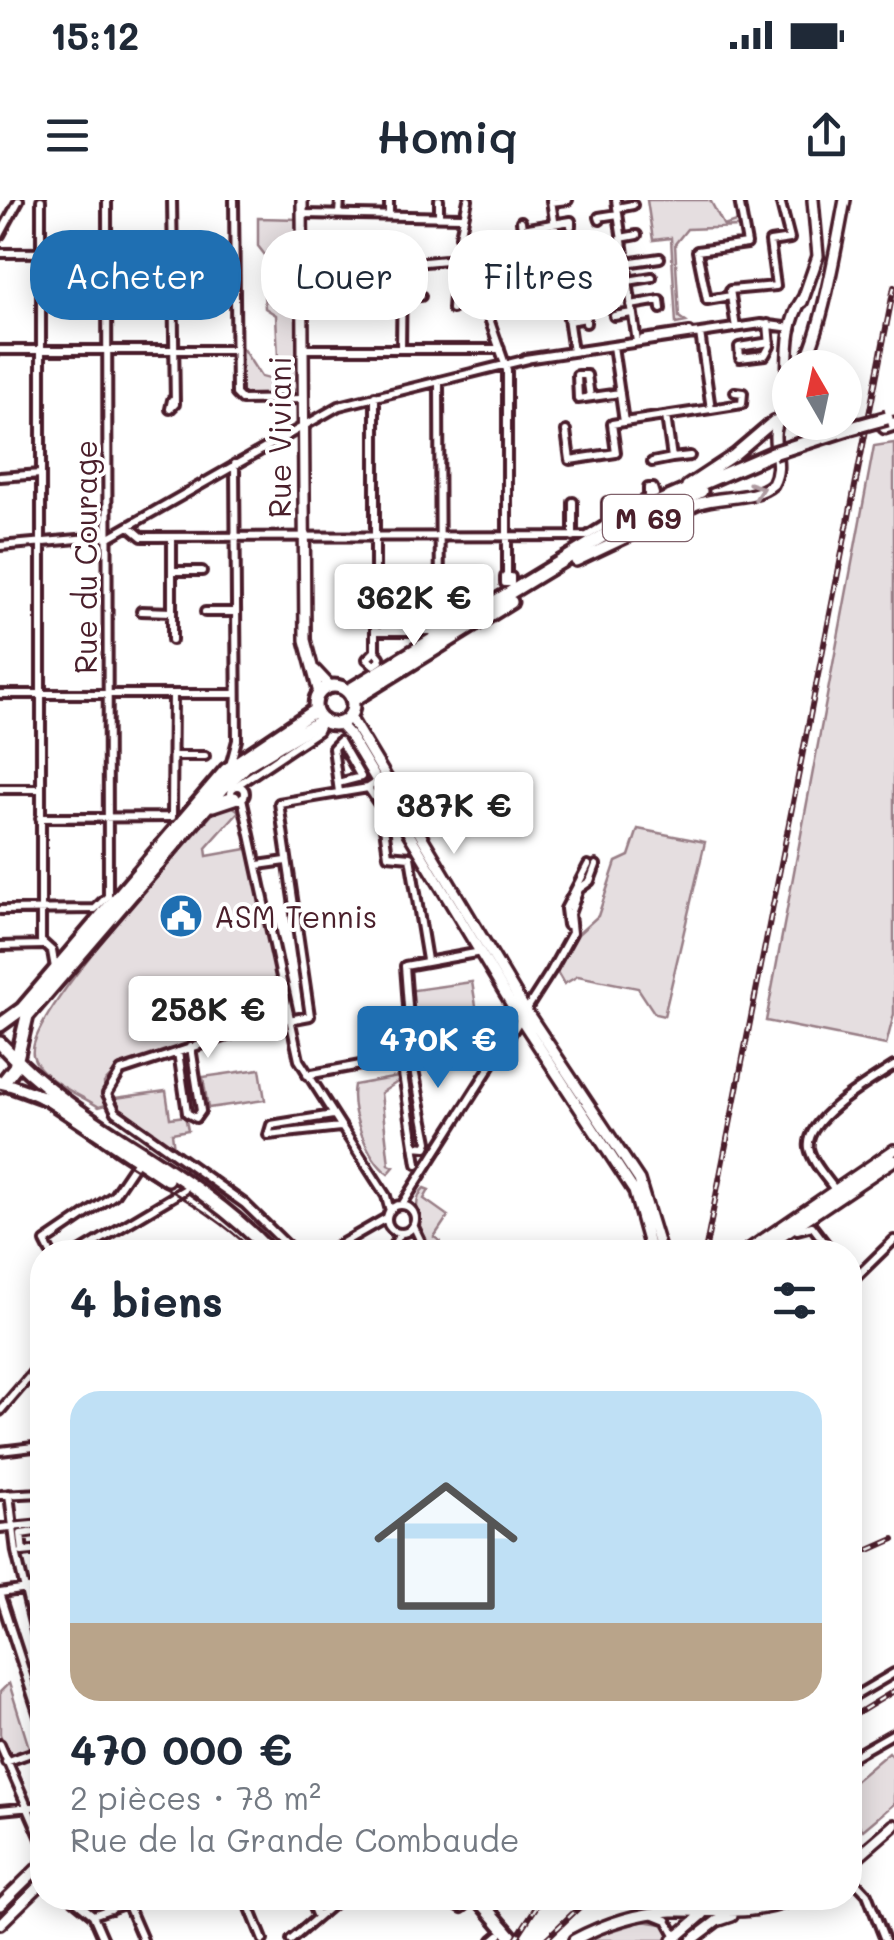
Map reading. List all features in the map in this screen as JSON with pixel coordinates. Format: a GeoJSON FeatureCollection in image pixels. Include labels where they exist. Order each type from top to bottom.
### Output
{"type":"FeatureCollection","features":[{"type":"Feature","properties":{"kind":"main road"},"geometry":{"type":"LineString","coordinates":[[790,350],[792,328],[818,256],[811,200]]}},
{"type":"Feature","properties":{"kind":"main road"},"geometry":{"type":"LineString","coordinates":[[810,350],[845,200]]}},
{"type":"Feature","properties":{"kind":"main road","name":"Rue Viviani"},"geometry":{"type":"LineString","coordinates":[[304,205],[305,640],[324,690]]}},
{"type":"Feature","properties":{"kind":"main road"},"geometry":{"type":"LineString","coordinates":[[803,298],[822,305]]}},
{"type":"Feature","properties":{"kind":"main road","name":"M 69"},"geometry":{"type":"LineString","coordinates":[[350,695],[669,497],[780,454],[891,421]]}},
{"type":"Feature","properties":{"kind":"main road"},"geometry":{"type":"LineString","coordinates":[[669,497],[772,424]]}},
{"type":"Feature","properties":{"kind":"main road"},"geometry":{"type":"LineString","coordinates":[[576,561],[697,504],[770,488],[778,474],[775,440]]}},
{"type":"Feature","properties":{"kind":"main road","name":"M 69"},"geometry":{"type":"LineString","coordinates":[[350,695],[697,492],[780,454]]}},
{"type":"Feature","properties":{"kind":"main road"},"geometry":{"type":"LineString","coordinates":[[6,1075],[28,1016],[194,821],[248,764],[320,717],[324,690],[350,695],[344,721],[378,782],[482,952],[639,1180],[656,1240]]}},
{"type":"Feature","properties":{"kind":"main road"},"geometry":{"type":"LineString","coordinates":[[3,1021],[54,972],[226,770],[265,743],[320,717],[344,721],[634,1191],[648,1240]]}},
{"type":"Feature","properties":{"kind":"main road"},"geometry":{"type":"LineString","coordinates":[[378,782],[390,790]]}},
{"type":"Feature","properties":{"kind":"main road"},"geometry":{"type":"LineString","coordinates":[[194,821],[212,806],[236,795]]}},
{"type":"Feature","properties":{"kind":"main road"},"geometry":{"type":"LineString","coordinates":[[19,1046],[37,1082]]}},
{"type":"Feature","properties":{"kind":"main road"},"geometry":{"type":"LineString","coordinates":[[0,1047],[6,1075],[113,1145],[170,1173],[256,1240]]}},
{"type":"Feature","properties":{"kind":"main road"},"geometry":{"type":"LineString","coordinates":[[6,1075],[37,1082],[246,1240]]}},
{"type":"Feature","properties":{"kind":"main road"},"geometry":{"type":"LineString","coordinates":[[762,1240],[894,1150]]}},
{"type":"Feature","properties":{"kind":"main road"},"geometry":{"type":"LineString","coordinates":[[776,1240],[894,1160]]}},
{"type":"Feature","properties":{"kind":"main road"},"geometry":{"type":"LineString","coordinates":[[862,1854],[894,1826]]}},
{"type":"Feature","properties":{"kind":"main road"},"geometry":{"type":"LineString","coordinates":[[0,1905],[30,1876]]}},
{"type":"Feature","properties":{"kind":"main road"},"geometry":{"type":"LineString","coordinates":[[0,1924],[30,1895]]}},
{"type":"Feature","properties":{"kind":"main road"},"geometry":{"type":"LineString","coordinates":[[485,1910],[514,1940]]}},
{"type":"Feature","properties":{"kind":"main road"},"geometry":{"type":"LineString","coordinates":[[692,1940],[707,1928],[755,1910]]}},
{"type":"Feature","properties":{"kind":"main road"},"geometry":{"type":"LineString","coordinates":[[676,1939],[705,1912]]}},
{"type":"Feature","properties":{"kind":"main road"},"geometry":{"type":"LineString","coordinates":[[574,1940],[605,1926],[651,1914],[744,1913]]}},
{"type":"Feature","properties":{"kind":"street"},"geometry":{"type":"LineString","coordinates":[[0,234],[19,200]]}},
{"type":"Feature","properties":{"kind":"street"},"geometry":{"type":"LineString","coordinates":[[40,200],[40,230]]}},
{"type":"Feature","properties":{"kind":"street","name":"Rue du Courage"},"geometry":{"type":"LineString","coordinates":[[107,200],[108,230]]}},
{"type":"Feature","properties":{"kind":"street"},"geometry":{"type":"LineString","coordinates":[[172,200],[172,230]]}},
{"type":"Feature","properties":{"kind":"street"},"geometry":{"type":"LineString","coordinates":[[233,230],[234,200]]}},
{"type":"Feature","properties":{"kind":"street"},"geometry":{"type":"LineString","coordinates":[[340,200],[340,214]]}},
{"type":"Feature","properties":{"kind":"street"},"geometry":{"type":"LineString","coordinates":[[389,200],[389,214]]}},
{"type":"Feature","properties":{"kind":"street"},"geometry":{"type":"LineString","coordinates":[[439,200],[439,214]]}},
{"type":"Feature","properties":{"kind":"street"},"geometry":{"type":"LineString","coordinates":[[463,230],[461,217],[468,200]]}},
{"type":"Feature","properties":{"kind":"street"},"geometry":{"type":"LineString","coordinates":[[555,230],[551,201],[568,200]]}},
{"type":"Feature","properties":{"kind":"street"},"geometry":{"type":"LineString","coordinates":[[731,296],[702,300],[696,251],[746,244],[739,200]]}},
{"type":"Feature","properties":{"kind":"street"},"geometry":{"type":"LineString","coordinates":[[736,328],[730,290],[776,286],[770,242],[790,238],[780,200]]}},
{"type":"Feature","properties":{"kind":"street"},"geometry":{"type":"LineString","coordinates":[[304,205],[340,214],[461,217]]}},
{"type":"Feature","properties":{"kind":"street"},"geometry":{"type":"LineString","coordinates":[[600,220],[617,207],[632,205]]}},
{"type":"Feature","properties":{"kind":"street"},"geometry":{"type":"LineString","coordinates":[[521,220],[522,229],[570,222],[571,226]]}},
{"type":"Feature","properties":{"kind":"street"},"geometry":{"type":"LineString","coordinates":[[629,239],[637,236]]}},
{"type":"Feature","properties":{"kind":"street"},"geometry":{"type":"LineString","coordinates":[[0,253],[30,252]]}},
{"type":"Feature","properties":{"kind":"street"},"geometry":{"type":"LineString","coordinates":[[629,262],[660,258]]}},
{"type":"Feature","properties":{"kind":"street"},"geometry":{"type":"LineString","coordinates":[[629,281],[652,277]]}},
{"type":"Feature","properties":{"kind":"street"},"geometry":{"type":"LineString","coordinates":[[629,288],[638,342]]}},
{"type":"Feature","properties":{"kind":"street"},"geometry":{"type":"LineString","coordinates":[[629,310],[660,300],[661,309]]}},
{"type":"Feature","properties":{"kind":"street"},"geometry":{"type":"LineString","coordinates":[[573,352],[568,321],[586,318],[586,322]]}},
{"type":"Feature","properties":{"kind":"street"},"geometry":{"type":"LineString","coordinates":[[40,320],[43,945]]}},
{"type":"Feature","properties":{"kind":"street","name":"Rue du Courage"},"geometry":{"type":"LineString","coordinates":[[42,910],[95,909],[108,896],[108,320]]}},
{"type":"Feature","properties":{"kind":"street"},"geometry":{"type":"LineString","coordinates":[[172,400],[173,320]]}},
{"type":"Feature","properties":{"kind":"street"},"geometry":{"type":"LineString","coordinates":[[234,320],[238,397],[304,398]]}},
{"type":"Feature","properties":{"kind":"street"},"geometry":{"type":"LineString","coordinates":[[400,349],[401,320]]}},
{"type":"Feature","properties":{"kind":"street"},"geometry":{"type":"LineString","coordinates":[[489,320],[505,365],[507,576]]}},
{"type":"Feature","properties":{"kind":"street"},"geometry":{"type":"LineString","coordinates":[[768,324],[770,342],[765,355],[740,358],[739,347],[770,342]]}},
{"type":"Feature","properties":{"kind":"street"},"geometry":{"type":"LineString","coordinates":[[0,546],[108,537],[304,424],[339,406],[374,396],[528,359],[768,324],[792,328]]}},
{"type":"Feature","properties":{"kind":"street"},"geometry":{"type":"LineString","coordinates":[[700,334],[711,409]]}},
{"type":"Feature","properties":{"kind":"street"},"geometry":{"type":"LineString","coordinates":[[613,346],[624,422]]}},
{"type":"Feature","properties":{"kind":"street"},"geometry":{"type":"LineString","coordinates":[[304,349],[500,349]]}},
{"type":"Feature","properties":{"kind":"street"},"geometry":{"type":"LineString","coordinates":[[0,350],[235,350]]}},
{"type":"Feature","properties":{"kind":"street"},"geometry":{"type":"LineString","coordinates":[[375,631],[433,631],[440,626],[439,381]]}},
{"type":"Feature","properties":{"kind":"street"},"geometry":{"type":"LineString","coordinates":[[566,431],[570,460],[616,453],[612,424],[742,404],[744,393],[735,392]]}},
{"type":"Feature","properties":{"kind":"street"},"geometry":{"type":"LineString","coordinates":[[590,397],[620,393]]}},
{"type":"Feature","properties":{"kind":"street"},"geometry":{"type":"LineString","coordinates":[[374,396],[375,631],[379,657]]}},
{"type":"Feature","properties":{"kind":"street"},"geometry":{"type":"LineString","coordinates":[[666,416],[672,458]]}},
{"type":"Feature","properties":{"kind":"street"},"geometry":{"type":"LineString","coordinates":[[652,462],[690,456]]}},
{"type":"Feature","properties":{"kind":"street"},"geometry":{"type":"LineString","coordinates":[[226,770],[237,740],[235,464]]}},
{"type":"Feature","properties":{"kind":"street"},"geometry":{"type":"LineString","coordinates":[[0,477],[40,474]]}},
{"type":"Feature","properties":{"kind":"street"},"geometry":{"type":"LineString","coordinates":[[128,526],[138,537],[573,537],[587,536],[650,496]]}},
{"type":"Feature","properties":{"kind":"street"},"geometry":{"type":"LineString","coordinates":[[573,502],[573,537]]}},
{"type":"Feature","properties":{"kind":"street"},"geometry":{"type":"LineString","coordinates":[[606,502],[607,524]]}},
{"type":"Feature","properties":{"kind":"street"},"geometry":{"type":"LineString","coordinates":[[172,537],[172,640]]}},
{"type":"Feature","properties":{"kind":"street"},"geometry":{"type":"LineString","coordinates":[[172,571],[202,571]]}},
{"type":"Feature","properties":{"kind":"street"},"geometry":{"type":"LineString","coordinates":[[440,598],[470,599]]}},
{"type":"Feature","properties":{"kind":"street"},"geometry":{"type":"LineString","coordinates":[[140,611],[172,612]]}},
{"type":"Feature","properties":{"kind":"street"},"geometry":{"type":"LineString","coordinates":[[204,612],[236,612]]}},
{"type":"Feature","properties":{"kind":"street"},"geometry":{"type":"LineString","coordinates":[[0,694],[236,694]]}},
{"type":"Feature","properties":{"kind":"street"},"geometry":{"type":"LineString","coordinates":[[40,818],[172,817],[173,694]]}},
{"type":"Feature","properties":{"kind":"street"},"geometry":{"type":"LineString","coordinates":[[320,717],[318,730],[243,777],[236,795],[258,865],[288,1018],[307,1074],[386,1196],[413,1212]]}},
{"type":"Feature","properties":{"kind":"street"},"geometry":{"type":"LineString","coordinates":[[237,740],[244,746],[265,743]]}},
{"type":"Feature","properties":{"kind":"street"},"geometry":{"type":"LineString","coordinates":[[282,1240],[246,1204],[111,1105],[108,1090],[116,1074],[288,1018],[310,1016],[279,803],[338,788],[361,777],[340,741],[332,748],[338,788]]}},
{"type":"Feature","properties":{"kind":"street"},"geometry":{"type":"LineString","coordinates":[[173,756],[205,756]]}},
{"type":"Feature","properties":{"kind":"street"},"geometry":{"type":"LineString","coordinates":[[338,788],[368,788],[378,782]]}},
{"type":"Feature","properties":{"kind":"street"},"geometry":{"type":"LineString","coordinates":[[0,788],[41,789]]}},
{"type":"Feature","properties":{"kind":"street"},"geometry":{"type":"LineString","coordinates":[[368,788],[381,807],[388,855],[410,857],[427,960]]}},
{"type":"Feature","properties":{"kind":"street"},"geometry":{"type":"LineString","coordinates":[[258,865],[286,861]]}},
{"type":"Feature","properties":{"kind":"street"},"geometry":{"type":"LineString","coordinates":[[347,1240],[413,1194],[568,939],[564,909],[592,865]]}},
{"type":"Feature","properties":{"kind":"street"},"geometry":{"type":"LineString","coordinates":[[0,910],[42,910]]}},
{"type":"Feature","properties":{"kind":"street"},"geometry":{"type":"LineString","coordinates":[[0,946],[43,945],[52,951],[72,948]]}},
{"type":"Feature","properties":{"kind":"street"},"geometry":{"type":"LineString","coordinates":[[52,951],[54,972]]}},
{"type":"Feature","properties":{"kind":"street"},"geometry":{"type":"LineString","coordinates":[[426,1147],[412,1060],[405,966],[482,952]]}},
{"type":"Feature","properties":{"kind":"street"},"geometry":{"type":"LineString","coordinates":[[517,996],[536,997]]}},
{"type":"Feature","properties":{"kind":"street"},"geometry":{"type":"LineString","coordinates":[[417,1164],[400,1046],[495,1034],[510,1037]]}},
{"type":"Feature","properties":{"kind":"street"},"geometry":{"type":"LineString","coordinates":[[178,1052],[188,1113],[196,1118],[201,1111],[191,1047]]}},
{"type":"Feature","properties":{"kind":"street"},"geometry":{"type":"LineString","coordinates":[[307,1074],[412,1060]]}},
{"type":"Feature","properties":{"kind":"street"},"geometry":{"type":"LineString","coordinates":[[835,1190],[810,1152],[812,1131],[838,1105],[894,1066]]}},
{"type":"Feature","properties":{"kind":"street"},"geometry":{"type":"LineString","coordinates":[[332,1116],[271,1125],[268,1136],[340,1128]]}},
{"type":"Feature","properties":{"kind":"street"},"geometry":{"type":"LineString","coordinates":[[414,1146],[426,1147],[436,1155]]}},
{"type":"Feature","properties":{"kind":"street"},"geometry":{"type":"LineString","coordinates":[[48,1240],[114,1195],[138,1159]]}},
{"type":"Feature","properties":{"kind":"street"},"geometry":{"type":"LineString","coordinates":[[99,1240],[184,1190]]}},
{"type":"Feature","properties":{"kind":"street"},"geometry":{"type":"LineString","coordinates":[[413,1194],[419,1240]]}},
{"type":"Feature","properties":{"kind":"street"},"geometry":{"type":"LineString","coordinates":[[386,1196],[389,1226],[413,1240]]}},
{"type":"Feature","properties":{"kind":"street"},"geometry":{"type":"LineString","coordinates":[[397,1240],[414,1225]]}},
{"type":"Feature","properties":{"kind":"street"},"geometry":{"type":"LineString","coordinates":[[780,1240],[807,1226],[815,1228],[824,1240]]}},
{"type":"Feature","properties":{"kind":"street"},"geometry":{"type":"LineString","coordinates":[[863,1272],[894,1240]]}},
{"type":"Feature","properties":{"kind":"street"},"geometry":{"type":"LineString","coordinates":[[0,1411],[30,1376]]}},
{"type":"Feature","properties":{"kind":"street"},"geometry":{"type":"LineString","coordinates":[[0,1451],[30,1447]]}},
{"type":"Feature","properties":{"kind":"street"},"geometry":{"type":"LineString","coordinates":[[20,1552],[5,1494],[30,1493]]}},
{"type":"Feature","properties":{"kind":"street"},"geometry":{"type":"LineString","coordinates":[[0,1528],[30,1528]]}},
{"type":"Feature","properties":{"kind":"street"},"geometry":{"type":"LineString","coordinates":[[30,1531],[21,1534],[20,1552],[30,1609]]}},
{"type":"Feature","properties":{"kind":"street"},"geometry":{"type":"LineString","coordinates":[[20,1552],[30,1551]]}},
{"type":"Feature","properties":{"kind":"street"},"geometry":{"type":"LineString","coordinates":[[30,1589],[0,1595],[30,1679]]}},
{"type":"Feature","properties":{"kind":"street"},"geometry":{"type":"LineString","coordinates":[[20,1648],[30,1646]]}},
{"type":"Feature","properties":{"kind":"street"},"geometry":{"type":"LineString","coordinates":[[862,1692],[894,1673]]}},
{"type":"Feature","properties":{"kind":"street"},"geometry":{"type":"LineString","coordinates":[[862,1751],[894,1732]]}},
{"type":"Feature","properties":{"kind":"street"},"geometry":{"type":"LineString","coordinates":[[0,1744],[30,1804]]}},
{"type":"Feature","properties":{"kind":"street"},"geometry":{"type":"LineString","coordinates":[[6,1762],[30,1753]]}},
{"type":"Feature","properties":{"kind":"street"},"geometry":{"type":"LineString","coordinates":[[0,1810],[30,1808]]}},
{"type":"Feature","properties":{"kind":"street"},"geometry":{"type":"LineString","coordinates":[[862,1892],[873,1906],[885,1940]]}},
{"type":"Feature","properties":{"kind":"street"},"geometry":{"type":"LineString","coordinates":[[87,1910],[104,1940]]}},
{"type":"Feature","properties":{"kind":"street"},"geometry":{"type":"LineString","coordinates":[[93,1915],[108,1910]]}},
{"type":"Feature","properties":{"kind":"street"},"geometry":{"type":"LineString","coordinates":[[130,1910],[142,1940]]}},
{"type":"Feature","properties":{"kind":"street"},"geometry":{"type":"LineString","coordinates":[[251,1910],[263,1940]]}},
{"type":"Feature","properties":{"kind":"street"},"geometry":{"type":"LineString","coordinates":[[314,1910],[317,1917]]}},
{"type":"Feature","properties":{"kind":"street"},"geometry":{"type":"LineString","coordinates":[[291,1940],[325,1910]]}},
{"type":"Feature","properties":{"kind":"street"},"geometry":{"type":"LineString","coordinates":[[705,1912],[707,1928]]}},
{"type":"Feature","properties":{"kind":"street"},"geometry":{"type":"LineString","coordinates":[[651,1914],[667,1920],[676,1939]]}},
{"type":"Feature","properties":{"kind":"shaded area"},"geometry":{"type":"Polygon","coordinates":[[[647,200],[710,200],[724,226],[741,220],[740,227],[687,229],[675,244],[679,317],[686,322],[676,324],[671,238],[653,240],[647,200]]]}},
{"type":"Feature","properties":{"kind":"shaded area"},"geometry":{"type":"Polygon","coordinates":[[[258,218],[299,219],[299,230],[261,230],[261,250],[258,218]]]}},
{"type":"Feature","properties":{"kind":"shaded area"},"geometry":{"type":"Polygon","coordinates":[[[276,320],[298,320],[297,387],[292,394],[244,395],[239,388],[237,349],[243,349],[261,377],[276,381],[277,371],[285,367],[285,359],[278,358],[276,320]]]}},
{"type":"Feature","properties":{"kind":"shaded area"},"geometry":{"type":"Polygon","coordinates":[[[894,443],[894,1014],[886,1045],[766,1021],[874,446],[894,443]]]}},
{"type":"Feature","properties":{"kind":"shaded area"},"geometry":{"type":"Polygon","coordinates":[[[229,804],[239,811],[206,848],[207,856],[252,848],[284,1009],[116,1070],[104,1083],[106,1105],[99,1107],[61,1085],[36,1063],[33,1055],[37,1035],[79,970],[110,932],[217,809],[229,804]]]}},
{"type":"Feature","properties":{"kind":"shaded area"},"geometry":{"type":"Polygon","coordinates":[[[638,829],[705,842],[664,1016],[655,1014],[638,988],[578,976],[564,984],[557,972],[577,935],[598,916],[616,862],[629,856],[638,829]]]}},
{"type":"Feature","properties":{"kind":"shaded area"},"geometry":{"type":"Polygon","coordinates":[[[472,982],[479,1024],[469,1025],[466,1016],[447,1018],[447,1023],[436,1025],[432,1017],[411,1024],[407,991],[472,982]]]}},
{"type":"Feature","properties":{"kind":"shaded area"},"geometry":{"type":"Polygon","coordinates":[[[260,1069],[265,1100],[208,1108],[203,1077],[260,1069]]]}},
{"type":"Feature","properties":{"kind":"shaded area"},"geometry":{"type":"Polygon","coordinates":[[[398,1077],[399,1081],[381,1093],[389,1165],[394,1167],[388,1174],[373,1157],[361,1133],[354,1108],[354,1085],[398,1077]]]}},
{"type":"Feature","properties":{"kind":"shaded area"},"geometry":{"type":"Polygon","coordinates":[[[166,1091],[170,1118],[185,1116],[188,1130],[172,1133],[174,1149],[116,1112],[108,1099],[166,1091]]]}},
{"type":"Feature","properties":{"kind":"shaded area"},"geometry":{"type":"Polygon","coordinates":[[[424,1188],[429,1190],[424,1199],[448,1216],[434,1237],[438,1240],[426,1240],[422,1234],[418,1217],[424,1188]]]}},
{"type":"Feature","properties":{"kind":"shaded area"},"geometry":{"type":"Polygon","coordinates":[[[9,1683],[30,1751],[8,1758],[0,1734],[0,1692],[9,1683]]]}},
{"type":"Feature","properties":{"kind":"shaded area"},"geometry":{"type":"Polygon","coordinates":[[[889,1752],[894,1758],[894,1804],[863,1830],[862,1829],[862,1775],[889,1752]]]}},
{"type":"Feature","properties":{"kind":"shaded area"},"geometry":{"type":"Polygon","coordinates":[[[643,1921],[668,1925],[668,1940],[583,1940],[643,1921]]]}},
{"type":"Feature","properties":{"kind":"tram line"},"geometry":{"type":"LineString","coordinates":[[0,1089],[48,1108],[241,1240]]}},
{"type":"Feature","properties":{"kind":"tram line"},"geometry":{"type":"LineString","coordinates":[[0,1917],[30,1886]]}},
{"type":"Feature","properties":{"kind":"railway"},"geometry":{"type":"LineString","coordinates":[[707,1240],[894,287]]}},
{"type":"Feature","properties":{"kind":"railway"},"geometry":{"type":"LineString","coordinates":[[869,1550],[894,1539]]}},
{"type":"Feature","properties":{"kind":"railway"},"geometry":{"type":"LineString","coordinates":[[862,1711],[894,1691]]}},
{"type":"Feature","properties":{"kind":"railway"},"geometry":{"type":"LineString","coordinates":[[515,1940],[534,1910]]}},
{"type":"Feature","properties":{"kind":"railway"},"geometry":{"type":"LineString","coordinates":[[545,1940],[576,1910]]}},
{"type":"Feature","properties":{"kind":"place","name":"ASM Tennis"},"geometry":{"type":"Point","coordinates":[181,916]}}]}
